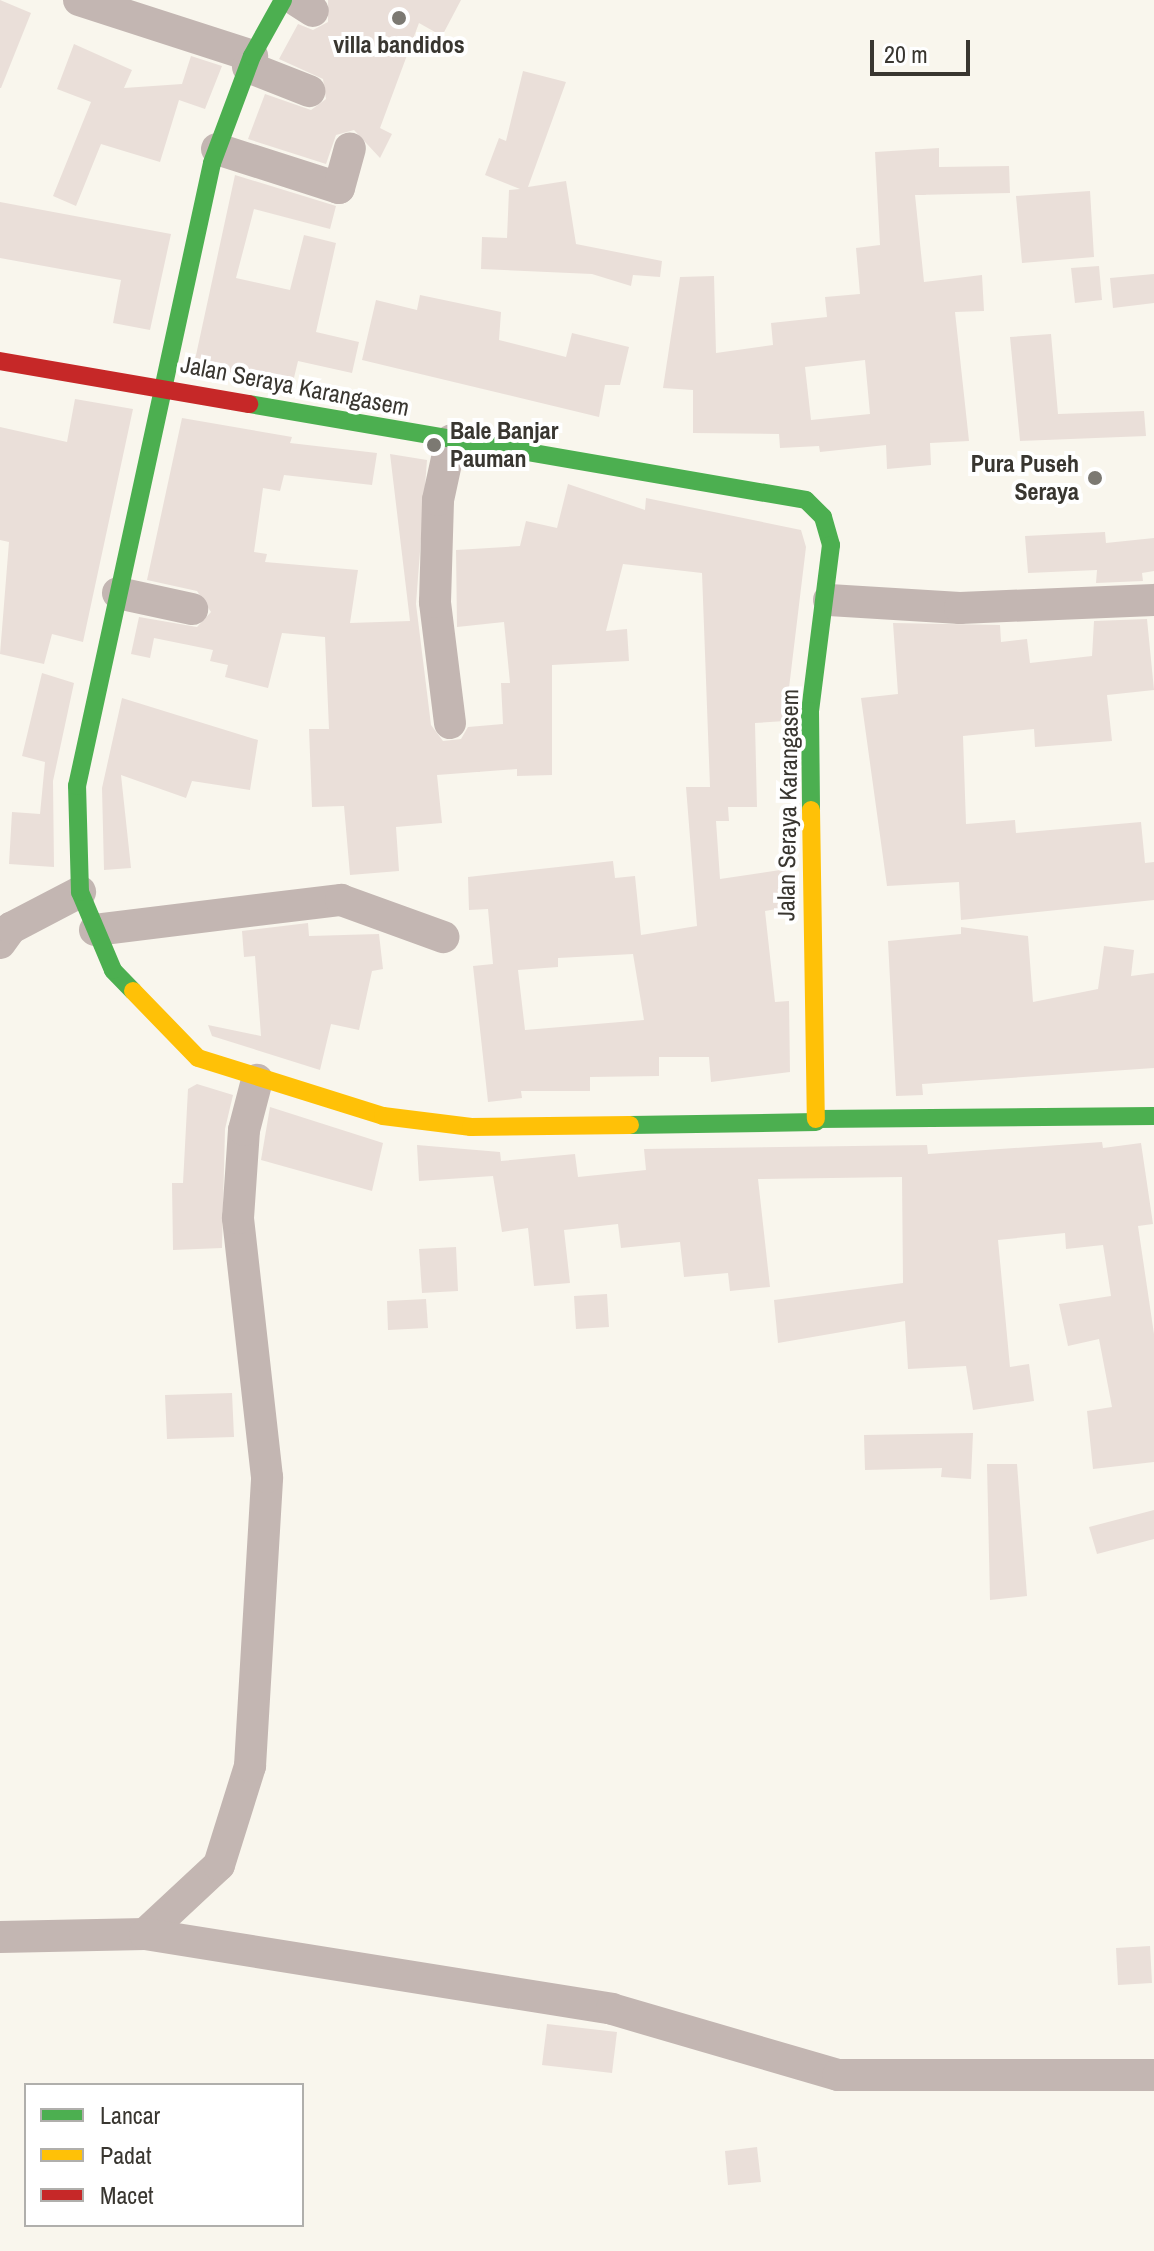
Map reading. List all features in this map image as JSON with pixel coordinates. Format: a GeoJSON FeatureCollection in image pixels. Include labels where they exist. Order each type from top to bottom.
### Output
{"type":"FeatureCollection","features":[{"type":"Feature","properties":{"kind":"street"},"geometry":{"type":"LineString","coordinates":[[79,0],[250,61],[309,91]]}},
{"type":"Feature","properties":{"kind":"street"},"geometry":{"type":"LineString","coordinates":[[283,0],[250,61],[217,149],[159,385],[77,786],[80,892],[113,970],[149,1014],[198,1058],[257,1080],[421,1125],[1154,1116]]}},
{"type":"Feature","properties":{"kind":"street"},"geometry":{"type":"LineString","coordinates":[[217,149],[339,188],[350,148]]}},
{"type":"Feature","properties":{"kind":"street","name":"Jalan Seraya Karangasem"},"geometry":{"type":"LineString","coordinates":[[0,361],[159,385],[451,440],[806,500],[823,517],[831,545],[829,600],[810,711],[816,1122]]}},
{"type":"Feature","properties":{"kind":"street"},"geometry":{"type":"LineString","coordinates":[[450,723],[435,588],[438,500],[451,440]]}},
{"type":"Feature","properties":{"kind":"street"},"geometry":{"type":"LineString","coordinates":[[118,593],[192,609]]}},
{"type":"Feature","properties":{"kind":"street"},"geometry":{"type":"LineString","coordinates":[[829,600],[960,608],[1154,600]]}},
{"type":"Feature","properties":{"kind":"street"},"geometry":{"type":"LineString","coordinates":[[4,932],[80,892]]}},
{"type":"Feature","properties":{"kind":"street"},"geometry":{"type":"LineString","coordinates":[[95,930],[341,900],[443,937]]}},
{"type":"Feature","properties":{"kind":"street"},"geometry":{"type":"LineString","coordinates":[[145,1934],[219,1865],[233,1839],[250,1766],[261,1676],[267,1477],[238,1218],[244,1130],[257,1080]]}},
{"type":"Feature","properties":{"kind":"street"},"geometry":{"type":"LineString","coordinates":[[0,1937],[145,1934],[612,2009],[838,2075],[1154,2075]]}},
{"type":"Feature","properties":{"kind":"building"},"geometry":{"type":"Polygon","coordinates":[[[0,0],[31,13],[1,88],[0,88],[0,0]]]}},
{"type":"Feature","properties":{"kind":"building"},"geometry":{"type":"Polygon","coordinates":[[[328,0],[461,0],[442,36],[419,23],[380,128],[392,134],[380,158],[354,130],[336,135],[326,164],[248,139],[265,94],[311,110],[326,99],[323,79],[279,59],[298,24],[313,30],[328,22],[328,0]]]}},
{"type":"Feature","properties":{"kind":"building"},"geometry":{"type":"Polygon","coordinates":[[[74,44],[132,70],[124,88],[182,84],[191,56],[222,66],[205,109],[179,100],[160,162],[101,144],[76,206],[53,196],[91,102],[57,89],[74,44]]]}},
{"type":"Feature","properties":{"kind":"building"},"geometry":{"type":"Polygon","coordinates":[[[523,71],[566,82],[528,187],[566,181],[576,244],[662,261],[660,277],[633,275],[631,286],[592,274],[481,269],[482,237],[507,238],[509,190],[520,189],[485,175],[499,138],[506,141],[523,71]]]}},
{"type":"Feature","properties":{"kind":"building"},"geometry":{"type":"Polygon","coordinates":[[[939,148],[939,167],[1009,166],[1010,193],[915,195],[924,282],[982,275],[984,311],[955,312],[969,441],[930,443],[931,465],[887,469],[886,445],[820,452],[819,446],[780,448],[779,434],[693,433],[693,390],[663,388],[680,277],[714,276],[716,353],[773,345],[771,323],[827,317],[825,297],[860,294],[856,248],[880,245],[875,152],[939,148]],[[865,360],[805,367],[811,420],[870,414],[865,360]]]}},
{"type":"Feature","properties":{"kind":"building"},"geometry":{"type":"Polygon","coordinates":[[[235,175],[336,206],[330,229],[254,209],[236,278],[290,290],[304,235],[336,243],[316,332],[359,342],[352,373],[298,361],[292,386],[193,369],[235,175]]]}},
{"type":"Feature","properties":{"kind":"building"},"geometry":{"type":"Polygon","coordinates":[[[1090,191],[1094,257],[1022,263],[1016,196],[1090,191]]]}},
{"type":"Feature","properties":{"kind":"building"},"geometry":{"type":"Polygon","coordinates":[[[0,202],[171,234],[150,330],[113,323],[121,280],[0,258],[0,202]]]}},
{"type":"Feature","properties":{"kind":"building"},"geometry":{"type":"Polygon","coordinates":[[[1099,266],[1102,300],[1075,303],[1071,268],[1099,266]]]}},
{"type":"Feature","properties":{"kind":"building"},"geometry":{"type":"Polygon","coordinates":[[[1154,274],[1154,303],[1113,308],[1110,278],[1154,274]]]}},
{"type":"Feature","properties":{"kind":"building"},"geometry":{"type":"Polygon","coordinates":[[[420,295],[501,312],[499,340],[566,357],[572,333],[629,347],[620,385],[605,385],[599,417],[362,360],[376,300],[417,310],[420,295]]]}},
{"type":"Feature","properties":{"kind":"building"},"geometry":{"type":"Polygon","coordinates":[[[1051,334],[1058,414],[1144,411],[1146,436],[1020,441],[1010,337],[1051,334]]]}},
{"type":"Feature","properties":{"kind":"building"},"geometry":{"type":"Polygon","coordinates":[[[75,399],[133,409],[83,642],[52,634],[44,664],[0,654],[9,542],[0,540],[0,427],[67,442],[75,399]]]}},
{"type":"Feature","properties":{"kind":"building"},"geometry":{"type":"Polygon","coordinates":[[[182,418],[292,437],[290,443],[377,453],[372,485],[284,475],[280,491],[263,488],[254,552],[267,554],[265,562],[358,570],[350,623],[410,621],[390,454],[427,460],[416,604],[431,725],[443,741],[461,739],[468,727],[503,724],[501,683],[510,683],[504,622],[457,627],[456,550],[520,546],[526,521],[557,528],[568,484],[645,510],[646,498],[801,530],[806,547],[785,721],[755,723],[757,807],[728,807],[729,821],[716,821],[720,879],[787,869],[788,907],[765,911],[775,1002],[789,1001],[790,1072],[711,1082],[709,1057],[659,1057],[659,1076],[590,1077],[590,1091],[521,1091],[522,1098],[488,1102],[473,966],[493,964],[488,909],[469,910],[468,877],[613,861],[615,878],[635,876],[641,935],[697,926],[686,787],[710,787],[702,573],[623,564],[606,631],[627,629],[629,661],[552,665],[552,775],[517,776],[517,769],[437,775],[442,823],[396,827],[399,871],[350,875],[344,806],[312,807],[309,729],[329,729],[325,637],[282,633],[268,688],[225,677],[228,665],[210,661],[213,650],[154,638],[150,658],[131,654],[139,617],[197,627],[211,612],[197,591],[147,580],[182,418]],[[633,954],[558,958],[558,967],[518,970],[525,1030],[644,1020],[633,954]]]}},
{"type":"Feature","properties":{"kind":"building"},"geometry":{"type":"Polygon","coordinates":[[[1105,532],[1106,543],[1154,538],[1154,571],[1142,573],[1143,581],[1096,583],[1097,570],[1028,573],[1025,536],[1105,532]]]}},
{"type":"Feature","properties":{"kind":"building"},"geometry":{"type":"Polygon","coordinates":[[[1147,619],[1154,690],[1107,695],[1112,741],[1035,747],[1034,729],[963,736],[966,824],[1015,820],[1016,833],[1141,822],[1145,863],[1154,862],[1154,900],[961,920],[959,882],[887,886],[861,698],[898,694],[893,623],[1000,625],[1001,642],[1027,639],[1030,663],[1092,656],[1094,621],[1147,619]]]}},
{"type":"Feature","properties":{"kind":"building"},"geometry":{"type":"Polygon","coordinates":[[[42,673],[74,683],[53,781],[54,867],[9,864],[12,812],[40,814],[45,762],[22,756],[42,673]]]}},
{"type":"Feature","properties":{"kind":"building"},"geometry":{"type":"Polygon","coordinates":[[[122,698],[258,740],[250,790],[192,781],[186,798],[121,775],[131,868],[104,870],[102,788],[122,698]]]}},
{"type":"Feature","properties":{"kind":"building"},"geometry":{"type":"Polygon","coordinates":[[[308,923],[309,936],[379,934],[383,969],[372,971],[359,1030],[331,1024],[320,1070],[212,1036],[208,1025],[261,1036],[255,956],[244,957],[242,931],[308,923]]]}},
{"type":"Feature","properties":{"kind":"building"},"geometry":{"type":"Polygon","coordinates":[[[961,927],[1028,936],[1033,1002],[1098,989],[1104,946],[1134,950],[1131,976],[1154,973],[1154,1068],[922,1084],[923,1095],[896,1096],[888,941],[961,934],[961,927]]]}},
{"type":"Feature","properties":{"kind":"building"},"geometry":{"type":"Polygon","coordinates":[[[197,1084],[233,1095],[225,1129],[222,1248],[173,1250],[172,1183],[183,1183],[188,1089],[197,1084]]]}},
{"type":"Feature","properties":{"kind":"building"},"geometry":{"type":"Polygon","coordinates":[[[270,1107],[383,1143],[372,1191],[261,1160],[270,1107]]]}},
{"type":"Feature","properties":{"kind":"building"},"geometry":{"type":"Polygon","coordinates":[[[1102,1142],[1103,1148],[1141,1143],[1153,1224],[1138,1226],[1154,1334],[1154,1462],[1093,1469],[1087,1411],[1112,1407],[1099,1339],[1068,1346],[1059,1304],[1111,1296],[1103,1245],[1066,1249],[1065,1233],[998,1240],[1010,1367],[1029,1364],[1034,1401],[973,1410],[966,1366],[908,1369],[905,1321],[778,1343],[774,1300],[903,1283],[902,1177],[758,1179],[770,1287],[730,1291],[728,1273],[684,1277],[680,1242],[621,1248],[618,1224],[564,1230],[570,1283],[534,1286],[528,1228],[502,1232],[493,1176],[419,1181],[417,1145],[500,1152],[501,1161],[575,1154],[578,1177],[646,1170],[644,1149],[927,1145],[928,1154],[1102,1142]]]}},
{"type":"Feature","properties":{"kind":"building"},"geometry":{"type":"Polygon","coordinates":[[[456,1247],[458,1291],[422,1293],[419,1249],[456,1247]]]}},
{"type":"Feature","properties":{"kind":"building"},"geometry":{"type":"Polygon","coordinates":[[[607,1294],[609,1327],[576,1329],[574,1296],[607,1294]]]}},
{"type":"Feature","properties":{"kind":"building"},"geometry":{"type":"Polygon","coordinates":[[[426,1299],[428,1328],[388,1330],[387,1301],[426,1299]]]}},
{"type":"Feature","properties":{"kind":"building"},"geometry":{"type":"Polygon","coordinates":[[[232,1393],[234,1437],[167,1439],[165,1395],[232,1393]]]}},
{"type":"Feature","properties":{"kind":"building"},"geometry":{"type":"Polygon","coordinates":[[[973,1433],[971,1479],[941,1477],[942,1468],[865,1470],[864,1435],[973,1433]]]}},
{"type":"Feature","properties":{"kind":"building"},"geometry":{"type":"Polygon","coordinates":[[[987,1464],[1017,1464],[1027,1596],[990,1600],[987,1464]]]}},
{"type":"Feature","properties":{"kind":"building"},"geometry":{"type":"Polygon","coordinates":[[[1154,1510],[1154,1539],[1097,1554],[1089,1527],[1154,1510]]]}},
{"type":"Feature","properties":{"kind":"building"},"geometry":{"type":"Polygon","coordinates":[[[1150,1946],[1152,1983],[1118,1985],[1116,1948],[1150,1946]]]}},
{"type":"Feature","properties":{"kind":"building"},"geometry":{"type":"Polygon","coordinates":[[[547,2024],[617,2032],[612,2073],[542,2065],[547,2024]]]}},
{"type":"Feature","properties":{"kind":"building"},"geometry":{"type":"Polygon","coordinates":[[[757,2147],[761,2182],[728,2185],[725,2151],[757,2147]]]}},
{"type":"Feature","properties":{"kind":"traffic: fast"},"geometry":{"type":"LineString","coordinates":[[133,991],[113,970],[80,892],[77,786],[212,163],[252,56],[283,0]]}},
{"type":"Feature","properties":{"kind":"traffic: fast"},"geometry":{"type":"LineString","coordinates":[[249,404],[806,500],[823,517],[831,545],[810,711],[811,810]]}},
{"type":"Feature","properties":{"kind":"traffic: fast"},"geometry":{"type":"LineString","coordinates":[[816,1119],[1154,1116]]}},
{"type":"Feature","properties":{"kind":"traffic: fast"},"geometry":{"type":"LineString","coordinates":[[630,1125],[816,1122]]}},
{"type":"Feature","properties":{"kind":"traffic: slow"},"geometry":{"type":"LineString","coordinates":[[811,810],[816,1119]]}},
{"type":"Feature","properties":{"kind":"traffic: slow"},"geometry":{"type":"LineString","coordinates":[[133,991],[198,1058],[383,1116],[471,1127],[630,1125]]}},
{"type":"Feature","properties":{"kind":"traffic: jam"},"geometry":{"type":"LineString","coordinates":[[0,361],[249,404]]}},
{"type":"Feature","properties":{"kind":"place","name":"villa bandidos"},"geometry":{"type":"Point","coordinates":[399,18]}},
{"type":"Feature","properties":{"kind":"place","name":"Bale Banjar Pauman"},"geometry":{"type":"Point","coordinates":[434,445]}},
{"type":"Feature","properties":{"kind":"place","name":"Pura Puseh Seraya"},"geometry":{"type":"Point","coordinates":[1095,478]}}]}
